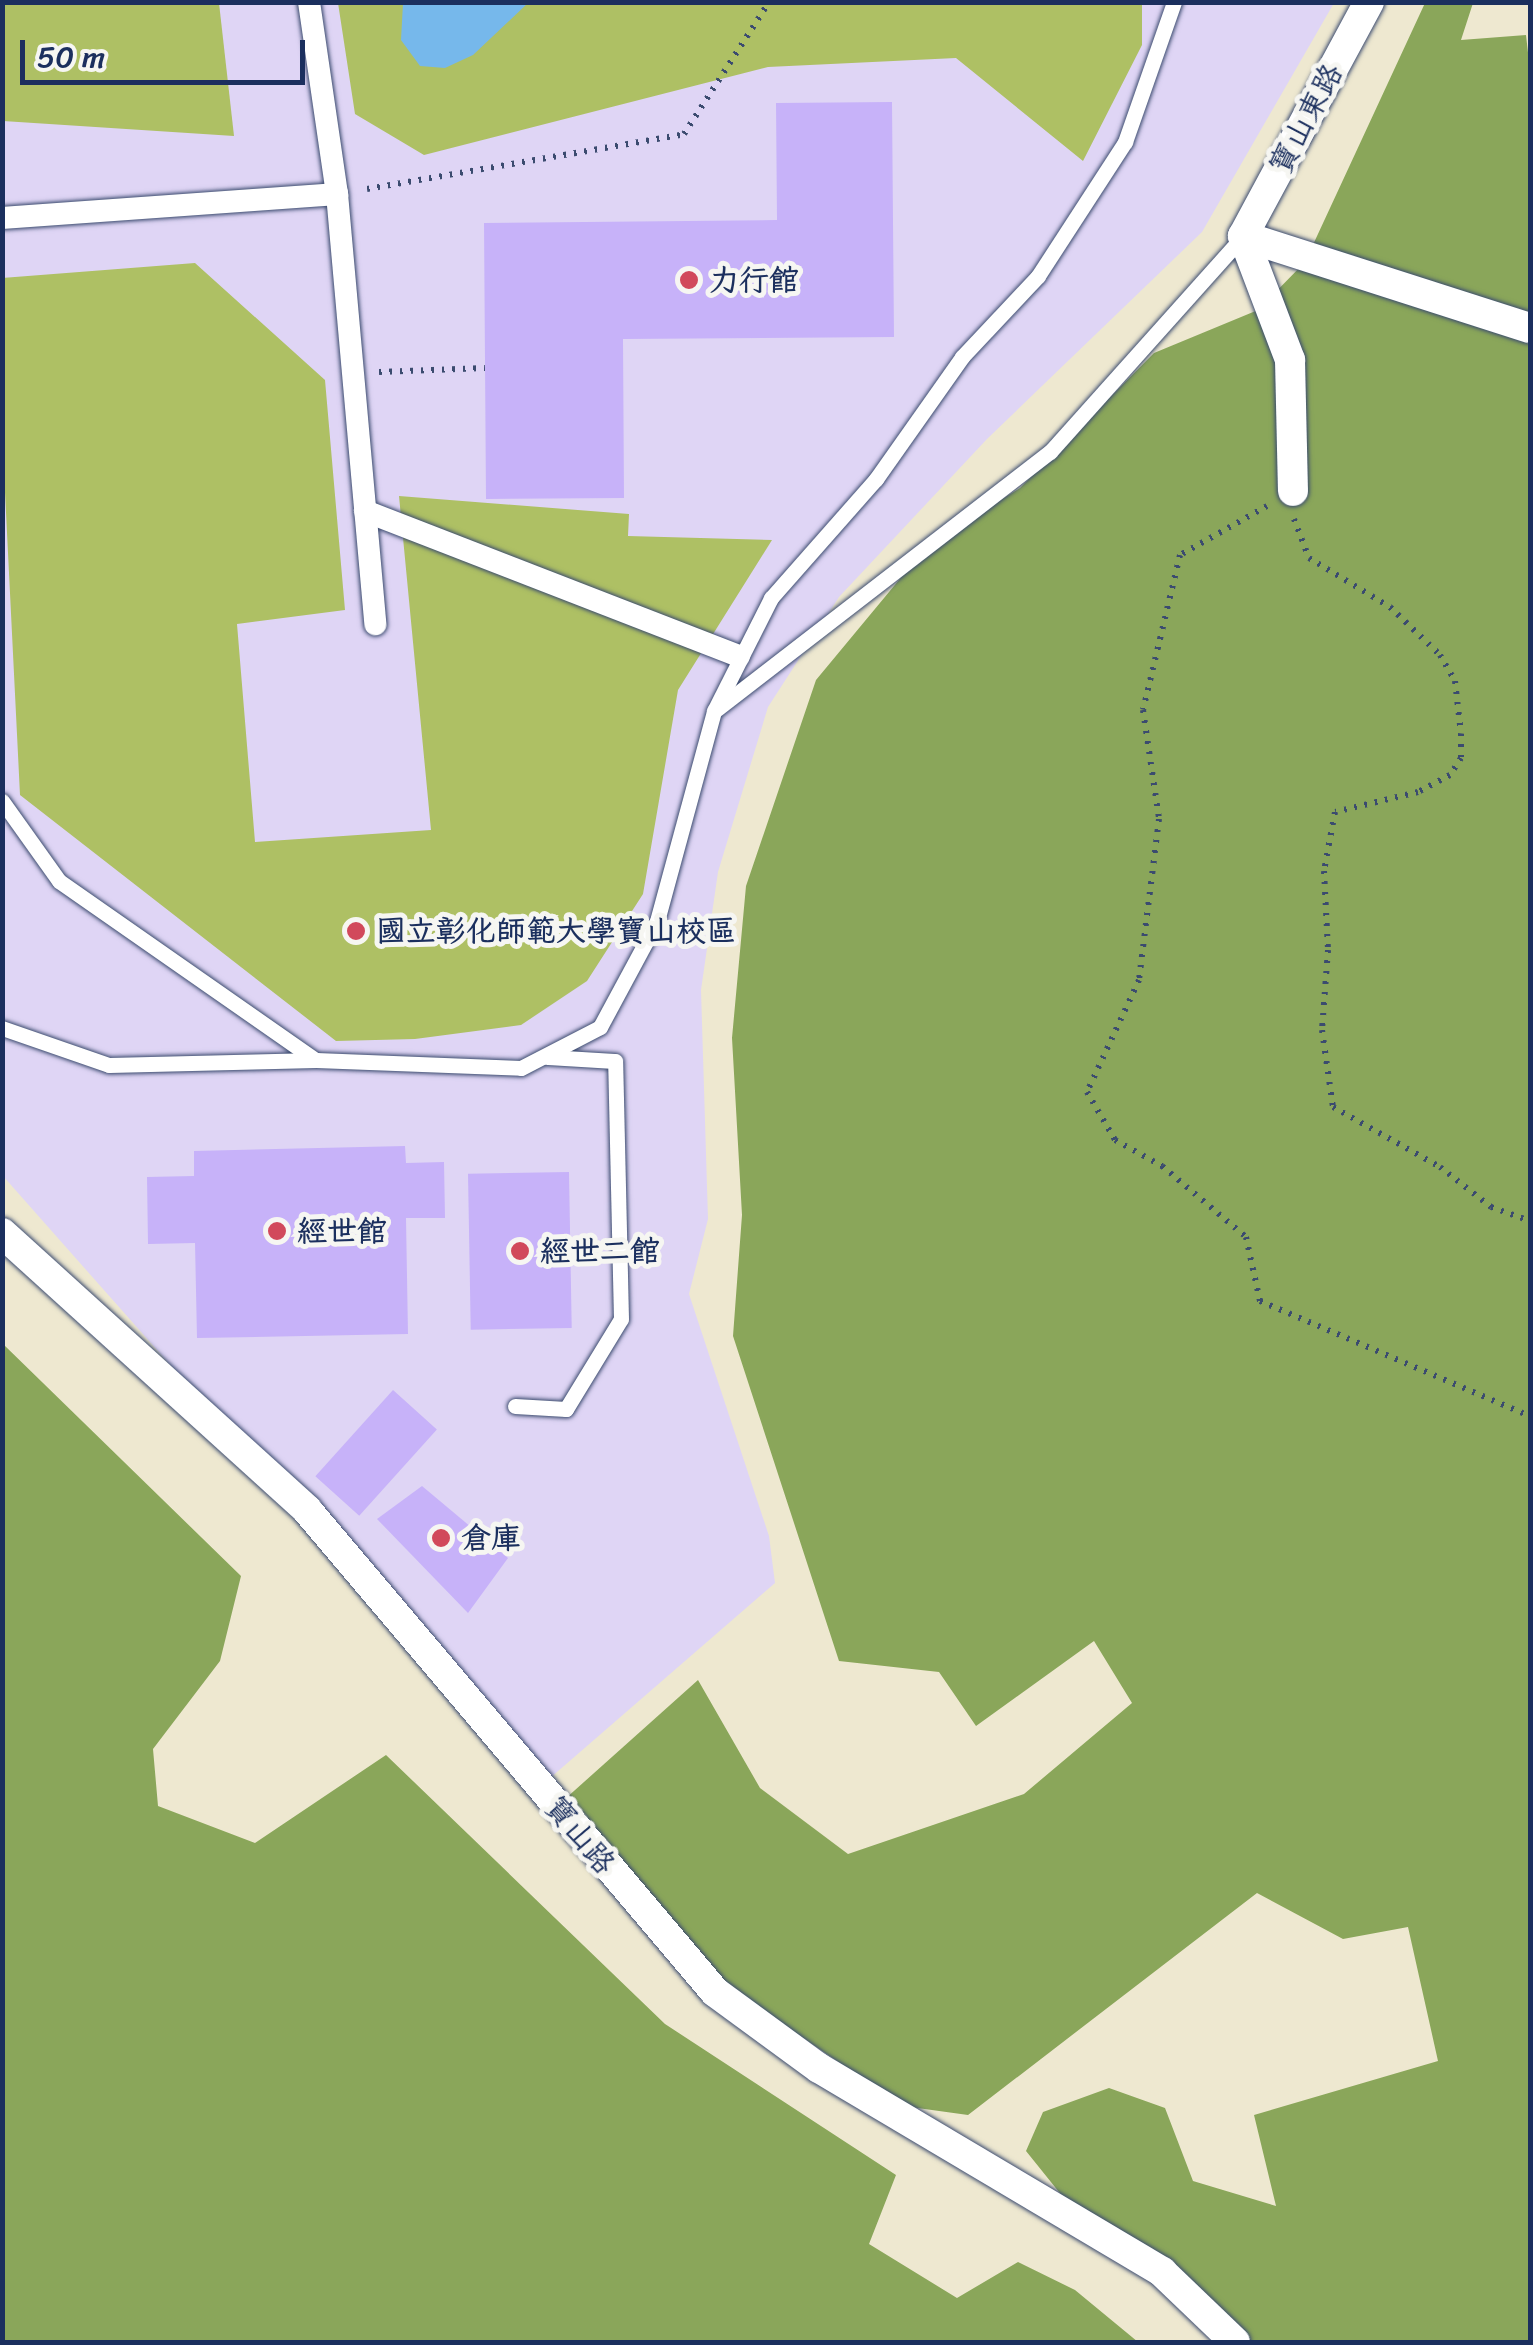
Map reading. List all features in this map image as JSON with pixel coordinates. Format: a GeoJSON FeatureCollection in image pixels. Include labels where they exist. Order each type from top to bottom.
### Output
{"type":"FeatureCollection","features":[{"type":"Feature","properties":{"kind":"street"},"geometry":{"type":"LineString","coordinates":[[309,2],[337,194],[374,624]]}},
{"type":"Feature","properties":{"kind":"street","name":"寶山東路"},"geometry":{"type":"LineString","coordinates":[[1243,236],[1370,2]]}},
{"type":"Feature","properties":{"kind":"street"},"geometry":{"type":"LineString","coordinates":[[2,218],[337,194]]}},
{"type":"Feature","properties":{"kind":"street"},"geometry":{"type":"LineString","coordinates":[[1243,236],[1530,328]]}},
{"type":"Feature","properties":{"kind":"street"},"geometry":{"type":"LineString","coordinates":[[1243,236],[1290,360],[1293,492]]}},
{"type":"Feature","properties":{"kind":"street"},"geometry":{"type":"LineString","coordinates":[[365,511],[738,656]]}},
{"type":"Feature","properties":{"kind":"street","name":"寶山路"},"geometry":{"type":"LineString","coordinates":[[2,1232],[306,1510],[715,1992],[819,2068],[1162,2272],[1235,2342]]}},
{"type":"Feature","properties":{"kind":"lane"},"geometry":{"type":"LineString","coordinates":[[2,1028],[110,1065],[316,1060],[520,1068],[600,1027],[657,921],[714,711],[738,656],[771,598],[876,480],[962,357],[1038,276],[1125,142],[1174,2]]}},
{"type":"Feature","properties":{"kind":"lane"},"geometry":{"type":"LineString","coordinates":[[714,711],[1050,452],[1243,236]]}},
{"type":"Feature","properties":{"kind":"lane"},"geometry":{"type":"LineString","coordinates":[[2,802],[60,881],[316,1060]]}},
{"type":"Feature","properties":{"kind":"lane"},"geometry":{"type":"LineString","coordinates":[[515,1406],[566,1409],[621,1318],[615,1062],[542,1056]]}},
{"type":"Feature","properties":{"kind":"path"},"geometry":{"type":"LineString","coordinates":[[337,194],[684,134],[769,2]]}},
{"type":"Feature","properties":{"kind":"path"},"geometry":{"type":"LineString","coordinates":[[352,372],[485,368]]}},
{"type":"Feature","properties":{"kind":"path"},"geometry":{"type":"LineString","coordinates":[[1530,1221],[1491,1207],[1440,1167],[1333,1107],[1322,1030],[1328,950],[1324,872],[1334,812],[1418,792],[1450,775],[1461,758],[1461,734],[1455,682],[1440,655],[1390,607],[1309,558],[1294,528],[1293,492],[1180,555],[1143,710],[1159,819],[1139,980],[1087,1092],[1115,1140],[1162,1166],[1246,1238],[1260,1301],[1530,1416]]}},
{"type":"Feature","properties":{"kind":"shaded area","name":"國立彰化師範大學寶山校區"},"geometry":{"type":"Polygon","coordinates":[[[2,3],[1334,3],[1202,232],[987,439],[839,597],[768,707],[718,872],[701,990],[708,1219],[689,1294],[769,1536],[775,1583],[542,1785],[3,1176],[2,3]]]}},
{"type":"Feature","properties":{"kind":"green space"},"geometry":{"type":"Polygon","coordinates":[[[3,3],[219,3],[234,136],[3,121],[3,3]]]}},
{"type":"Feature","properties":{"kind":"green space"},"geometry":{"type":"Polygon","coordinates":[[[338,3],[1142,3],[1142,45],[1083,161],[956,58],[768,67],[424,155],[355,114],[338,3]]]}},
{"type":"Feature","properties":{"kind":"green space"},"geometry":{"type":"Polygon","coordinates":[[[1425,3],[1473,3],[1461,40],[1526,35],[1530,70],[1530,2342],[1239,2342],[1067,2202],[1026,2151],[1043,2112],[1109,2088],[1165,2108],[1193,2181],[1276,2206],[1254,2115],[1438,2061],[1408,1927],[1343,1939],[1257,1893],[968,2115],[903,2106],[730,1988],[565,1799],[698,1680],[760,1788],[848,1854],[1024,1794],[1132,1703],[1094,1641],[976,1726],[939,1672],[839,1661],[733,1336],[742,1215],[732,1038],[746,886],[816,680],[928,545],[1020,488],[1154,353],[1258,310],[1305,262],[1425,3]]]}},
{"type":"Feature","properties":{"kind":"green space"},"geometry":{"type":"Polygon","coordinates":[[[195,263],[325,380],[345,610],[237,624],[255,842],[431,830],[399,496],[629,514],[628,536],[772,540],[678,690],[643,894],[587,981],[521,1025],[415,1039],[336,1041],[20,795],[3,452],[2,278],[195,263]]]}},
{"type":"Feature","properties":{"kind":"green space"},"geometry":{"type":"Polygon","coordinates":[[[3,1344],[241,1576],[220,1661],[153,1749],[158,1806],[255,1843],[386,1755],[665,2024],[896,2175],[869,2244],[957,2298],[1018,2262],[1075,2290],[1138,2342],[3,2342],[3,1344]]]}},
{"type":"Feature","properties":{"kind":"water"},"geometry":{"type":"Polygon","coordinates":[[[403,2],[528,3],[473,55],[445,68],[420,66],[401,40],[403,2]]]}},
{"type":"Feature","properties":{"kind":"building","name":"力行館"},"geometry":{"type":"Polygon","coordinates":[[[892,102],[894,337],[623,339],[624,498],[486,499],[484,223],[777,220],[776,103],[892,102]]]}},
{"type":"Feature","properties":{"kind":"building","name":"經世館"},"geometry":{"type":"Polygon","coordinates":[[[405,1146],[406,1163],[444,1162],[445,1218],[406,1218],[408,1334],[197,1338],[195,1243],[148,1244],[147,1177],[194,1176],[194,1151],[405,1146]]]}},
{"type":"Feature","properties":{"kind":"building","name":"經世二館"},"geometry":{"type":"Polygon","coordinates":[[[569,1172],[572,1328],[471,1330],[468,1174],[569,1172]]]}},
{"type":"Feature","properties":{"kind":"building","name":"倉庫"},"geometry":{"type":"Polygon","coordinates":[[[393,1390],[437,1429],[359,1516],[315,1476],[393,1390]]]}},
{"type":"Feature","properties":{"kind":"building","name":"倉庫"},"geometry":{"type":"Polygon","coordinates":[[[422,1486],[508,1558],[468,1613],[377,1519],[422,1486]]]}},
{"type":"Feature","properties":{"kind":"place","name":"力行館"},"geometry":{"type":"Point","coordinates":[689,280]}},
{"type":"Feature","properties":{"kind":"place","name":"國立彰化師範大學寶山校區"},"geometry":{"type":"Point","coordinates":[356,931]}},
{"type":"Feature","properties":{"kind":"place","name":"經世館"},"geometry":{"type":"Point","coordinates":[277,1231]}},
{"type":"Feature","properties":{"kind":"place","name":"經世二館"},"geometry":{"type":"Point","coordinates":[520,1251]}},
{"type":"Feature","properties":{"kind":"place","name":"倉庫"},"geometry":{"type":"Point","coordinates":[441,1538]}}]}
